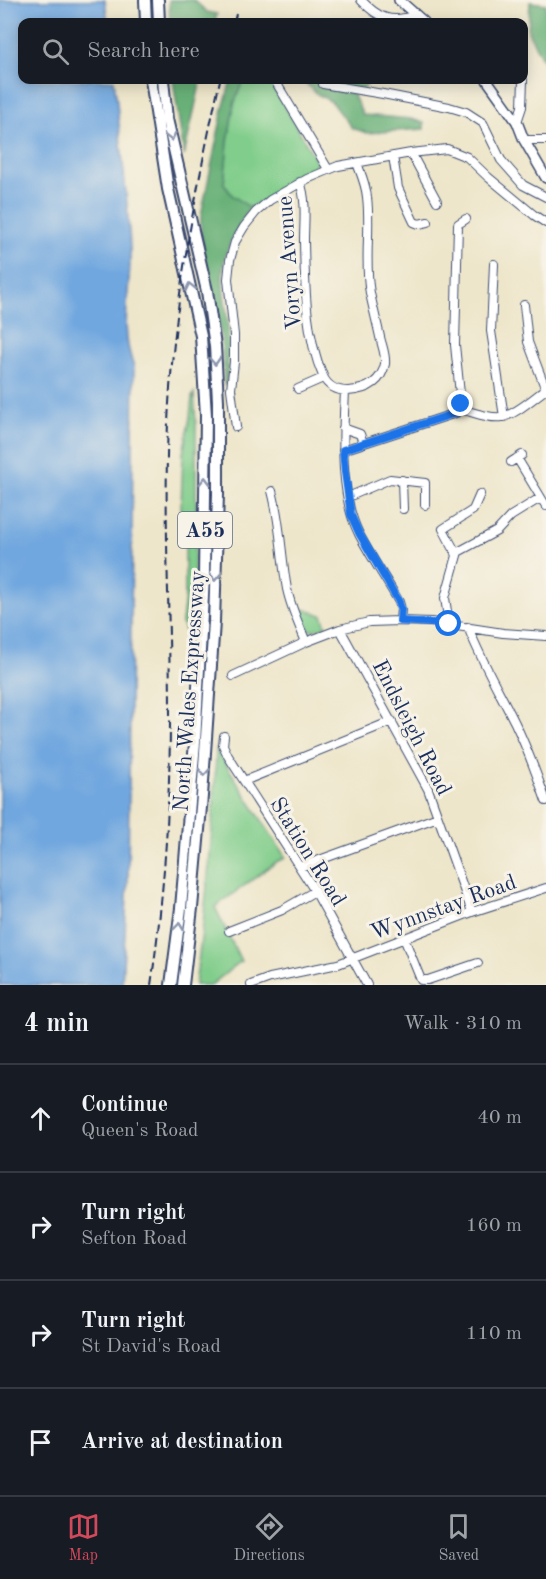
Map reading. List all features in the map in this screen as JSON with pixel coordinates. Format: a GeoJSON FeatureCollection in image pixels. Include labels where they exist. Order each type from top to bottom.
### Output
{"type":"FeatureCollection","features":[{"type":"Feature","properties":{"kind":"highway"},"geometry":{"type":"LineString","coordinates":[[145,0],[146,18]]}},
{"type":"Feature","properties":{"kind":"highway"},"geometry":{"type":"LineString","coordinates":[[158,0],[159,18]]}},
{"type":"Feature","properties":{"kind":"highway","name":"North Wales Expressway"},"geometry":{"type":"LineString","coordinates":[[152,84],[168,189],[201,336],[206,415],[204,577],[196,730],[181,908],[171,985]]}},
{"type":"Feature","properties":{"kind":"highway","name":"North Wales Expressway"},"geometry":{"type":"LineString","coordinates":[[164,84],[167,119],[207,291],[218,401],[214,622],[202,796],[183,985]]}},
{"type":"Feature","properties":{"kind":"main road"},"geometry":{"type":"LineString","coordinates":[[399,0],[419,18]]}},
{"type":"Feature","properties":{"kind":"main road"},"geometry":{"type":"LineString","coordinates":[[491,84],[517,122],[524,140],[546,178]]}},
{"type":"Feature","properties":{"kind":"street"},"geometry":{"type":"LineString","coordinates":[[362,0],[371,10],[387,18]]}},
{"type":"Feature","properties":{"kind":"street"},"geometry":{"type":"LineString","coordinates":[[407,18],[415,15]]}},
{"type":"Feature","properties":{"kind":"street"},"geometry":{"type":"LineString","coordinates":[[277,84],[328,169]]}},
{"type":"Feature","properties":{"kind":"street"},"geometry":{"type":"LineString","coordinates":[[323,84],[450,107],[465,112],[483,123],[501,160],[523,185],[546,197]]}},
{"type":"Feature","properties":{"kind":"street"},"geometry":{"type":"LineString","coordinates":[[517,122],[522,107],[523,84]]}},
{"type":"Feature","properties":{"kind":"street"},"geometry":{"type":"LineString","coordinates":[[524,140],[546,140]]}},
{"type":"Feature","properties":{"kind":"street"},"geometry":{"type":"LineString","coordinates":[[236,427],[231,389],[234,335],[228,279],[230,260],[235,242],[244,227],[270,200],[328,169],[393,156],[447,149],[467,157],[488,177],[546,223]]}},
{"type":"Feature","properties":{"kind":"street"},"geometry":{"type":"LineString","coordinates":[[411,153],[437,201]]}},
{"type":"Feature","properties":{"kind":"street"},"geometry":{"type":"LineString","coordinates":[[393,156],[398,188],[414,222],[418,224],[428,222]]}},
{"type":"Feature","properties":{"kind":"street"},"geometry":{"type":"LineString","coordinates":[[298,389],[323,378],[332,387],[345,391],[364,389],[378,380],[385,362],[370,293],[367,265],[369,220],[367,196],[357,163]]}},
{"type":"Feature","properties":{"kind":"street","name":"Voryn Avenue"},"geometry":{"type":"LineString","coordinates":[[300,182],[304,200],[305,291],[309,327],[323,378]]}},
{"type":"Feature","properties":{"kind":"street"},"geometry":{"type":"LineString","coordinates":[[343,450],[456,413],[460,409],[455,345],[458,224],[466,219]]}},
{"type":"Feature","properties":{"kind":"street"},"geometry":{"type":"LineString","coordinates":[[494,264],[491,331],[504,417]]}},
{"type":"Feature","properties":{"kind":"street"},"geometry":{"type":"LineString","coordinates":[[460,409],[504,417],[546,389],[528,342],[524,305]]}},
{"type":"Feature","properties":{"kind":"street"},"geometry":{"type":"LineString","coordinates":[[345,391],[343,450],[351,515],[399,602],[400,621]]}},
{"type":"Feature","properties":{"kind":"street"},"geometry":{"type":"LineString","coordinates":[[344,428],[360,434],[363,443]]}},
{"type":"Feature","properties":{"kind":"street"},"geometry":{"type":"LineString","coordinates":[[517,458],[546,506]]}},
{"type":"Feature","properties":{"kind":"street"},"geometry":{"type":"LineString","coordinates":[[348,497],[390,479],[402,480],[425,483],[425,505]]}},
{"type":"Feature","properties":{"kind":"street"},"geometry":{"type":"LineString","coordinates":[[402,480],[403,509]]}},
{"type":"Feature","properties":{"kind":"street"},"geometry":{"type":"LineString","coordinates":[[272,491],[278,513],[287,590],[306,642]]}},
{"type":"Feature","properties":{"kind":"street"},"geometry":{"type":"LineString","coordinates":[[457,555],[443,529],[473,510],[480,494]]}},
{"type":"Feature","properties":{"kind":"street"},"geometry":{"type":"LineString","coordinates":[[449,624],[445,598],[458,552],[497,531],[511,516],[540,498]]}},
{"type":"Feature","properties":{"kind":"street"},"geometry":{"type":"LineString","coordinates":[[236,672],[340,629],[369,622],[449,624],[503,633],[546,636]]}},
{"type":"Feature","properties":{"kind":"street"},"geometry":{"type":"LineString","coordinates":[[468,627],[516,726],[546,801]]}},
{"type":"Feature","properties":{"kind":"street","name":"Endsleigh Road"},"geometry":{"type":"LineString","coordinates":[[340,629],[428,789],[472,912]]}},
{"type":"Feature","properties":{"kind":"street"},"geometry":{"type":"LineString","coordinates":[[244,781],[392,721]]}},
{"type":"Feature","properties":{"kind":"street","name":"Station Road"},"geometry":{"type":"LineString","coordinates":[[224,736],[223,745],[315,891],[367,985]]}},
{"type":"Feature","properties":{"kind":"street"},"geometry":{"type":"LineString","coordinates":[[300,867],[438,817]]}},
{"type":"Feature","properties":{"kind":"street","name":"Wynnstay Road"},"geometry":{"type":"LineString","coordinates":[[251,985],[354,958],[472,912],[546,888]]}},
{"type":"Feature","properties":{"kind":"street"},"geometry":{"type":"LineString","coordinates":[[229,931],[282,910],[315,891]]}},
{"type":"Feature","properties":{"kind":"street"},"geometry":{"type":"LineString","coordinates":[[404,938],[421,980],[428,980],[478,963]]}},
{"type":"Feature","properties":{"kind":"green space"},"geometry":{"type":"Polygon","coordinates":[[[169,0],[194,0],[207,12],[217,14],[216,18],[170,18],[169,0]]]}},
{"type":"Feature","properties":{"kind":"green space"},"geometry":{"type":"Polygon","coordinates":[[[530,2],[546,4],[546,66],[528,32],[530,2]]]}},
{"type":"Feature","properties":{"kind":"green space"},"geometry":{"type":"Polygon","coordinates":[[[174,84],[200,84],[184,156],[174,84]]]}},
{"type":"Feature","properties":{"kind":"green space"},"geometry":{"type":"Polygon","coordinates":[[[230,84],[242,84],[234,104],[224,184],[232,195],[250,208],[231,241],[224,263],[223,287],[229,341],[227,383],[224,385],[220,330],[201,225],[201,215],[230,84]]]}},
{"type":"Feature","properties":{"kind":"green space"},"geometry":{"type":"Polygon","coordinates":[[[242,84],[274,84],[317,162],[314,171],[250,208],[232,195],[224,184],[234,104],[242,84]]]}},
{"type":"Feature","properties":{"kind":"green space"},"geometry":{"type":"Polygon","coordinates":[[[306,84],[368,84],[364,89],[321,86],[353,94],[363,115],[412,119],[424,123],[424,129],[367,133],[352,128],[332,102],[317,94],[306,84]]]}},
{"type":"Feature","properties":{"kind":"green space"},"geometry":{"type":"Polygon","coordinates":[[[194,393],[196,504],[192,653],[182,623],[185,595],[185,547],[181,507],[183,453],[194,393]]]}},
{"type":"Feature","properties":{"kind":"green space"},"geometry":{"type":"Polygon","coordinates":[[[298,610],[307,610],[322,615],[326,626],[310,630],[305,626],[298,610]]]}},
{"type":"Feature","properties":{"kind":"green space"},"geometry":{"type":"Polygon","coordinates":[[[216,749],[286,858],[278,861],[215,907],[241,961],[211,985],[195,985],[209,867],[216,749]]]}},
{"type":"Feature","properties":{"kind":"water"},"geometry":{"type":"Polygon","coordinates":[[[0,0],[105,0],[107,18],[18,18],[18,84],[115,84],[117,102],[130,248],[126,323],[129,352],[134,366],[128,880],[122,985],[0,985],[0,0]]]}},
{"type":"Feature","properties":{"kind":"railway"},"geometry":{"type":"LineString","coordinates":[[235,18],[236,14]]}},
{"type":"Feature","properties":{"kind":"railway"},"geometry":{"type":"LineString","coordinates":[[151,985],[163,885],[169,783],[167,496],[171,380],[186,250],[219,84]]}},
{"type":"Feature","properties":{"kind":"route"},"geometry":{"type":"LineString","coordinates":[[449,624],[400,621],[399,602],[351,515],[343,450],[456,413],[461,404]]}}]}
